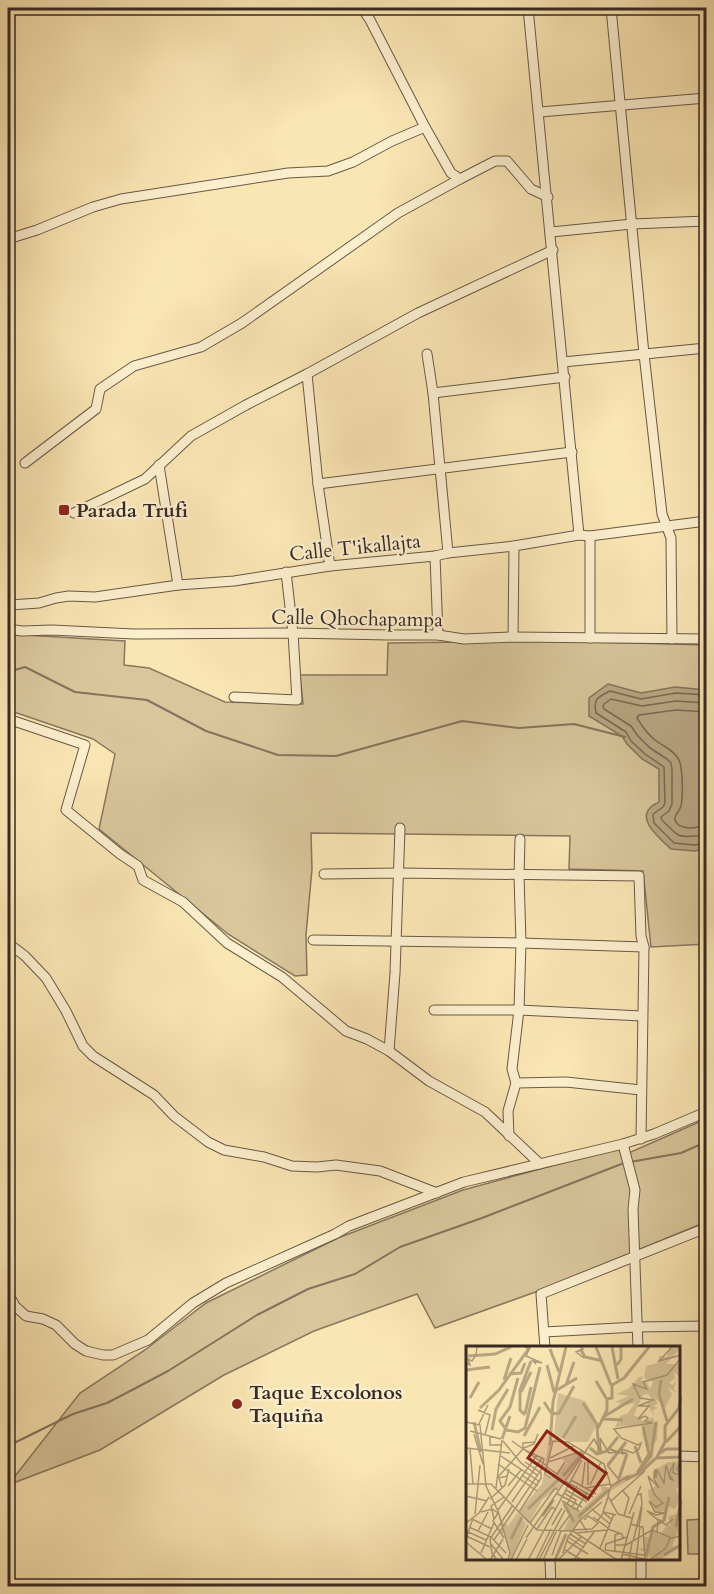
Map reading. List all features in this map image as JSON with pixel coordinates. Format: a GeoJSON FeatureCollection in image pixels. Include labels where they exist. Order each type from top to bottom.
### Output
{"type":"FeatureCollection","features":[{"type":"Feature","properties":{"kind":"street"},"geometry":{"type":"LineString","coordinates":[[362,8],[451,173],[460,179]]}},
{"type":"Feature","properties":{"kind":"street"},"geometry":{"type":"LineString","coordinates":[[528,8],[540,112],[579,535]]}},
{"type":"Feature","properties":{"kind":"street"},"geometry":{"type":"LineString","coordinates":[[611,8],[644,354],[662,514],[671,538],[672,639]]}},
{"type":"Feature","properties":{"kind":"street"},"geometry":{"type":"LineString","coordinates":[[540,112],[706,98]]}},
{"type":"Feature","properties":{"kind":"street"},"geometry":{"type":"LineString","coordinates":[[8,239],[38,230],[93,207],[121,199],[288,173],[328,171],[353,162],[425,127]]}},
{"type":"Feature","properties":{"kind":"street"},"geometry":{"type":"LineString","coordinates":[[26,463],[96,409],[100,389],[134,366],[201,347],[242,323],[398,213],[495,161],[507,161],[531,189],[548,197]]}},
{"type":"Feature","properties":{"kind":"street"},"geometry":{"type":"LineString","coordinates":[[551,232],[632,224],[706,221]]}},
{"type":"Feature","properties":{"kind":"street"},"geometry":{"type":"LineString","coordinates":[[74,513],[145,479],[191,436],[246,405],[418,313],[553,250]]}},
{"type":"Feature","properties":{"kind":"street"},"geometry":{"type":"LineString","coordinates":[[563,362],[706,348]]}},
{"type":"Feature","properties":{"kind":"street"},"geometry":{"type":"LineString","coordinates":[[427,354],[433,393],[448,552]]}},
{"type":"Feature","properties":{"kind":"street"},"geometry":{"type":"LineString","coordinates":[[307,374],[318,484],[330,566]]}},
{"type":"Feature","properties":{"kind":"street"},"geometry":{"type":"LineString","coordinates":[[433,393],[565,377]]}},
{"type":"Feature","properties":{"kind":"street"},"geometry":{"type":"LineString","coordinates":[[318,484],[572,452]]}},
{"type":"Feature","properties":{"kind":"street"},"geometry":{"type":"LineString","coordinates":[[159,465],[178,585]]}},
{"type":"Feature","properties":{"kind":"street","name":"Calle T'ikallajta"},"geometry":{"type":"LineString","coordinates":[[8,607],[69,596],[95,597],[178,585],[234,581],[330,566],[435,556],[448,552],[514,546],[579,535],[590,536],[706,520]]}},
{"type":"Feature","properties":{"kind":"street"},"geometry":{"type":"LineString","coordinates":[[590,536],[590,639]]}},
{"type":"Feature","properties":{"kind":"street"},"geometry":{"type":"LineString","coordinates":[[513,637],[514,546]]}},
{"type":"Feature","properties":{"kind":"street"},"geometry":{"type":"LineString","coordinates":[[435,556],[438,635]]}},
{"type":"Feature","properties":{"kind":"street"},"geometry":{"type":"LineString","coordinates":[[234,698],[297,700],[286,572]]}},
{"type":"Feature","properties":{"kind":"street","name":"Calle Qhochapampa"},"geometry":{"type":"LineString","coordinates":[[8,629],[134,634],[438,635],[464,639],[513,637],[706,639]]}},
{"type":"Feature","properties":{"kind":"street"},"geometry":{"type":"LineString","coordinates":[[8,719],[85,745],[66,810],[138,866],[143,879],[183,902],[226,943],[282,977],[346,1031],[389,1051],[429,1082],[485,1112],[540,1164]]}},
{"type":"Feature","properties":{"kind":"street"},"geometry":{"type":"LineString","coordinates":[[389,1051],[395,973],[400,828]]}},
{"type":"Feature","properties":{"kind":"street"},"geometry":{"type":"LineString","coordinates":[[509,1136],[508,1112],[516,1083],[512,1069],[519,1010],[520,839]]}},
{"type":"Feature","properties":{"kind":"street"},"geometry":{"type":"LineString","coordinates":[[324,874],[639,876],[641,936],[644,947],[641,1138]]}},
{"type":"Feature","properties":{"kind":"street"},"geometry":{"type":"LineString","coordinates":[[313,940],[644,947]]}},
{"type":"Feature","properties":{"kind":"street"},"geometry":{"type":"LineString","coordinates":[[8,943],[25,956],[46,978],[83,1046],[101,1061],[154,1095],[174,1116],[208,1142],[224,1150],[264,1157],[292,1166],[336,1165],[380,1171],[437,1193]]}},
{"type":"Feature","properties":{"kind":"street"},"geometry":{"type":"LineString","coordinates":[[434,1010],[519,1010],[642,1016]]}},
{"type":"Feature","properties":{"kind":"street"},"geometry":{"type":"LineString","coordinates":[[516,1083],[566,1082],[641,1090]]}},
{"type":"Feature","properties":{"kind":"street"},"geometry":{"type":"LineString","coordinates":[[8,1290],[15,1306],[26,1316],[43,1319],[56,1325],[75,1344],[86,1350],[103,1355],[113,1355],[148,1340],[193,1303],[239,1277],[349,1226],[464,1182],[623,1144],[706,1112]]}},
{"type":"Feature","properties":{"kind":"street"},"geometry":{"type":"LineString","coordinates":[[623,1144],[635,1190],[633,1209],[638,1346]]}},
{"type":"Feature","properties":{"kind":"street"},"geometry":{"type":"LineString","coordinates":[[545,1346],[541,1294],[706,1228]]}},
{"type":"Feature","properties":{"kind":"street"},"geometry":{"type":"LineString","coordinates":[[544,1332],[706,1326]]}},
{"type":"Feature","properties":{"kind":"street"},"geometry":{"type":"LineString","coordinates":[[681,1456],[706,1457]]}},
{"type":"Feature","properties":{"kind":"street"},"geometry":{"type":"LineString","coordinates":[[550,1561],[550,1587]]}},
{"type":"Feature","properties":{"kind":"street"},"geometry":{"type":"LineString","coordinates":[[641,1561],[641,1587]]}},
{"type":"Feature","properties":{"kind":"shaded area"},"geometry":{"type":"Polygon","coordinates":[[[8,634],[125,641],[124,665],[149,668],[225,702],[303,704],[300,675],[387,675],[388,643],[556,641],[706,645],[706,944],[651,947],[643,871],[569,869],[570,836],[311,833],[312,869],[306,935],[307,975],[295,976],[228,934],[99,829],[115,754],[93,739],[8,710],[8,634]]]}},
{"type":"Feature","properties":{"kind":"shaded area"},"geometry":{"type":"Polygon","coordinates":[[[706,1119],[706,1222],[541,1290],[435,1328],[417,1294],[314,1331],[224,1375],[100,1450],[8,1485],[80,1393],[145,1350],[206,1303],[338,1238],[463,1190],[613,1149],[631,1152],[706,1119]]]}},
{"type":"Feature","properties":{"kind":"shaded area"},"geometry":{"type":"Polygon","coordinates":[[[706,1519],[706,1554],[688,1554],[687,1520],[706,1519]]]}},
{"type":"Feature","properties":{"kind":"water"},"geometry":{"type":"Polygon","coordinates":[[[608,684],[641,693],[675,687],[706,690],[706,848],[695,851],[671,849],[652,830],[647,813],[659,802],[659,769],[642,759],[622,736],[589,716],[589,698],[608,684]]]}},
{"type":"Feature","properties":{"kind":"waterway"},"geometry":{"type":"LineString","coordinates":[[8,672],[25,667],[75,692],[147,700],[206,731],[278,755],[336,756],[462,721],[519,728],[574,724],[625,737]]}},
{"type":"Feature","properties":{"kind":"waterway"},"geometry":{"type":"LineString","coordinates":[[630,1162],[681,1153],[706,1142]]}},
{"type":"Feature","properties":{"kind":"waterway"},"geometry":{"type":"LineString","coordinates":[[8,1446],[73,1414],[107,1403],[134,1389],[168,1371],[257,1315],[308,1289],[355,1274],[400,1247],[624,1163]]}},
{"type":"Feature","properties":{"kind":"place","name":"Parada Trufi"},"geometry":{"type":"Point","coordinates":[64,510]}},
{"type":"Feature","properties":{"kind":"place","name":"Taque Excolonos Taquiña"},"geometry":{"type":"Point","coordinates":[237,1404]}}]}
